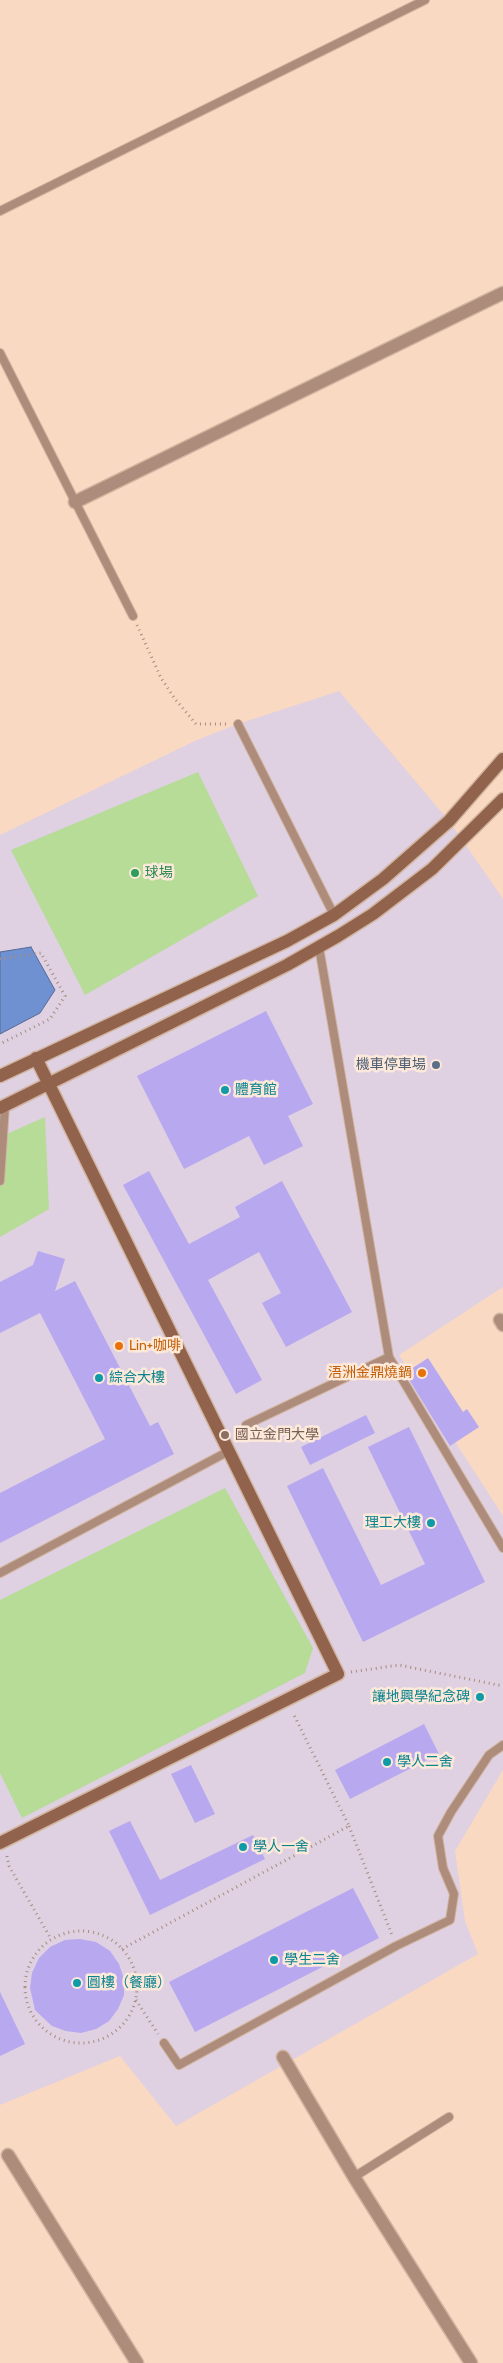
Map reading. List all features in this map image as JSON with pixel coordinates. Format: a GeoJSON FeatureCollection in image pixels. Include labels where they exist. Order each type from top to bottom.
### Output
{"type":"FeatureCollection","features":[{"type":"Feature","properties":{"kind":"street"},"geometry":{"type":"LineString","coordinates":[[75,502],[503,294]]}},
{"type":"Feature","properties":{"kind":"street"},"geometry":{"type":"LineString","coordinates":[[0,1076],[287,941],[334,915],[383,879],[449,821],[503,759]]}},
{"type":"Feature","properties":{"kind":"street"},"geometry":{"type":"LineString","coordinates":[[2,1107],[319,947],[373,914],[432,869],[502,803]]}},
{"type":"Feature","properties":{"kind":"street"},"geometry":{"type":"LineString","coordinates":[[1,1839],[338,1674],[36,1058]]}},
{"type":"Feature","properties":{"kind":"street"},"geometry":{"type":"LineString","coordinates":[[282,2057],[354,2177],[471,2363]]}},
{"type":"Feature","properties":{"kind":"street"},"geometry":{"type":"LineString","coordinates":[[8,2155],[137,2363]]}},
{"type":"Feature","properties":{"kind":"lane"},"geometry":{"type":"LineString","coordinates":[[0,211],[425,0]]}},
{"type":"Feature","properties":{"kind":"lane"},"geometry":{"type":"LineString","coordinates":[[0,353],[133,616]]}},
{"type":"Feature","properties":{"kind":"lane"},"geometry":{"type":"LineString","coordinates":[[238,724],[334,915]]}},
{"type":"Feature","properties":{"kind":"lane"},"geometry":{"type":"LineString","coordinates":[[319,947],[389,1357],[503,1548]]}},
{"type":"Feature","properties":{"kind":"lane"},"geometry":{"type":"LineString","coordinates":[[0,1181],[2,1107]]}},
{"type":"Feature","properties":{"kind":"lane"},"geometry":{"type":"LineString","coordinates":[[246,1425],[389,1357]]}},
{"type":"Feature","properties":{"kind":"lane"},"geometry":{"type":"LineString","coordinates":[[0,1573],[228,1451]]}},
{"type":"Feature","properties":{"kind":"lane"},"geometry":{"type":"LineString","coordinates":[[164,2043],[179,2065],[396,1946],[450,1920],[454,1894],[443,1868],[438,1836],[489,1755],[503,1745]]}},
{"type":"Feature","properties":{"kind":"lane"},"geometry":{"type":"LineString","coordinates":[[354,2177],[449,2117]]}},
{"type":"Feature","properties":{"kind":"path"},"geometry":{"type":"LineString","coordinates":[[133,616],[160,678],[174,699],[196,724],[238,724]]}},
{"type":"Feature","properties":{"kind":"path"},"geometry":{"type":"LineString","coordinates":[[0,959],[41,953],[65,996],[50,1019],[0,1044]]}},
{"type":"Feature","properties":{"kind":"path"},"geometry":{"type":"LineString","coordinates":[[338,1674],[400,1665],[503,1686]]}},
{"type":"Feature","properties":{"kind":"path"},"geometry":{"type":"LineString","coordinates":[[286,1699],[349,1826],[396,1946]]}},
{"type":"Feature","properties":{"kind":"path"},"geometry":{"type":"LineString","coordinates":[[122,1949],[349,1826]]}},
{"type":"Feature","properties":{"kind":"path"},"geometry":{"type":"LineString","coordinates":[[1,1839],[8,1866],[51,1939]]}},
{"type":"Feature","properties":{"kind":"path"},"geometry":{"type":"LineString","coordinates":[[82,1930],[101,1934],[118,1944],[130,1959],[136,1976],[136,2000],[132,2011],[122,2026],[108,2036],[91,2042],[73,2043],[56,2038],[42,2027],[30,2013],[24,1994],[25,1975],[32,1956],[45,1942],[51,1939],[62,1932],[82,1930]]}},
{"type":"Feature","properties":{"kind":"path"},"geometry":{"type":"LineString","coordinates":[[136,2000],[164,2043]]}},
{"type":"Feature","properties":{"kind":"shaded area","name":"國立金門大學"},"geometry":{"type":"Polygon","coordinates":[[[339,691],[449,821],[503,899],[503,1287],[399,1355],[503,1516],[503,1770],[455,1851],[465,1921],[478,1954],[176,2126],[120,2056],[0,2105],[0,835],[197,740],[238,724],[339,691]]]}},
{"type":"Feature","properties":{"kind":"green space","name":"球場"},"geometry":{"type":"Polygon","coordinates":[[[198,772],[258,896],[85,995],[11,850],[198,772]]]}},
{"type":"Feature","properties":{"kind":"green space"},"geometry":{"type":"Polygon","coordinates":[[[45,1117],[49,1209],[0,1237],[0,1137],[45,1117]]]}},
{"type":"Feature","properties":{"kind":"green space"},"geometry":{"type":"Polygon","coordinates":[[[225,1488],[313,1648],[305,1673],[22,1818],[0,1773],[0,1600],[225,1488]]]}},
{"type":"Feature","properties":{"kind":"water"},"geometry":{"type":"Polygon","coordinates":[[[31,947],[55,990],[40,1013],[0,1034],[0,952],[31,947]]]}},
{"type":"Feature","properties":{"kind":"building","name":"體育館"},"geometry":{"type":"Polygon","coordinates":[[[266,1011],[313,1104],[288,1116],[303,1146],[264,1165],[249,1136],[184,1169],[137,1076],[266,1011]]]}},
{"type":"Feature","properties":{"kind":"building"},"geometry":{"type":"Polygon","coordinates":[[[149,1171],[189,1244],[240,1217],[235,1207],[282,1181],[352,1312],[286,1347],[262,1303],[281,1293],[259,1252],[208,1280],[262,1380],[236,1394],[123,1185],[149,1171]]]}},
{"type":"Feature","properties":{"kind":"building","name":"綜合大樓"},"geometry":{"type":"Polygon","coordinates":[[[38,1251],[65,1259],[55,1291],[75,1281],[150,1426],[158,1422],[174,1454],[0,1543],[0,1493],[105,1439],[40,1313],[0,1333],[0,1282],[33,1265],[38,1251]]]}},
{"type":"Feature","properties":{"kind":"building"},"geometry":{"type":"Polygon","coordinates":[[[428,1358],[463,1412],[467,1409],[479,1427],[450,1446],[405,1373],[428,1358]]]}},
{"type":"Feature","properties":{"kind":"building"},"geometry":{"type":"Polygon","coordinates":[[[366,1415],[375,1433],[310,1465],[301,1447],[366,1415]]]}},
{"type":"Feature","properties":{"kind":"building","name":"理工大樓"},"geometry":{"type":"Polygon","coordinates":[[[409,1427],[485,1582],[363,1642],[287,1486],[323,1468],[381,1585],[425,1564],[368,1447],[409,1427]]]}},
{"type":"Feature","properties":{"kind":"building","name":"學人二舍"},"geometry":{"type":"Polygon","coordinates":[[[424,1724],[439,1754],[350,1799],[335,1770],[424,1724]]]}},
{"type":"Feature","properties":{"kind":"building"},"geometry":{"type":"Polygon","coordinates":[[[191,1765],[215,1814],[195,1823],[171,1774],[191,1765]]]}},
{"type":"Feature","properties":{"kind":"building","name":"學人一舍"},"geometry":{"type":"Polygon","coordinates":[[[130,1821],[160,1880],[253,1835],[265,1859],[150,1915],[109,1831],[130,1821]]]}},
{"type":"Feature","properties":{"kind":"building","name":"學生二舍"},"geometry":{"type":"Polygon","coordinates":[[[353,1888],[379,1938],[195,2032],[169,1982],[353,1888]]]}},
{"type":"Feature","properties":{"kind":"building","name":"圓樓（餐廳）"},"geometry":{"type":"Polygon","coordinates":[[[80,1939],[96,1942],[110,1951],[119,1964],[124,1979],[124,1995],[118,2009],[109,2021],[96,2029],[81,2033],[66,2031],[52,2026],[35,2010],[30,1988],[32,1973],[39,1958],[50,1947],[65,1940],[80,1939]]]}},
{"type":"Feature","properties":{"kind":"building"},"geometry":{"type":"Polygon","coordinates":[[[0,1992],[25,2044],[0,2056],[0,1992]]]}},
{"type":"Feature","properties":{"kind":"place","name":"球場"},"geometry":{"type":"Point","coordinates":[135,873]}},
{"type":"Feature","properties":{"kind":"place","name":"機車停車場"},"geometry":{"type":"Point","coordinates":[436,1065]}},
{"type":"Feature","properties":{"kind":"place","name":"體育館"},"geometry":{"type":"Point","coordinates":[225,1090]}},
{"type":"Feature","properties":{"kind":"place","name":"Lin+咖啡"},"geometry":{"type":"Point","coordinates":[119,1346]}},
{"type":"Feature","properties":{"kind":"place","name":"浯洲金鼎燒鍋"},"geometry":{"type":"Point","coordinates":[422,1373]}},
{"type":"Feature","properties":{"kind":"place","name":"綜合大樓"},"geometry":{"type":"Point","coordinates":[99,1378]}},
{"type":"Feature","properties":{"kind":"place","name":"國立金門大學"},"geometry":{"type":"Point","coordinates":[225,1435]}},
{"type":"Feature","properties":{"kind":"place","name":"理工大樓"},"geometry":{"type":"Point","coordinates":[431,1523]}},
{"type":"Feature","properties":{"kind":"place","name":"讓地興學紀念碑"},"geometry":{"type":"Point","coordinates":[480,1697]}},
{"type":"Feature","properties":{"kind":"place","name":"學人二舍"},"geometry":{"type":"Point","coordinates":[387,1762]}},
{"type":"Feature","properties":{"kind":"place","name":"學人一舍"},"geometry":{"type":"Point","coordinates":[243,1847]}},
{"type":"Feature","properties":{"kind":"place","name":"學生二舍"},"geometry":{"type":"Point","coordinates":[274,1960]}},
{"type":"Feature","properties":{"kind":"place","name":"圓樓（餐廳）"},"geometry":{"type":"Point","coordinates":[77,1983]}}]}
